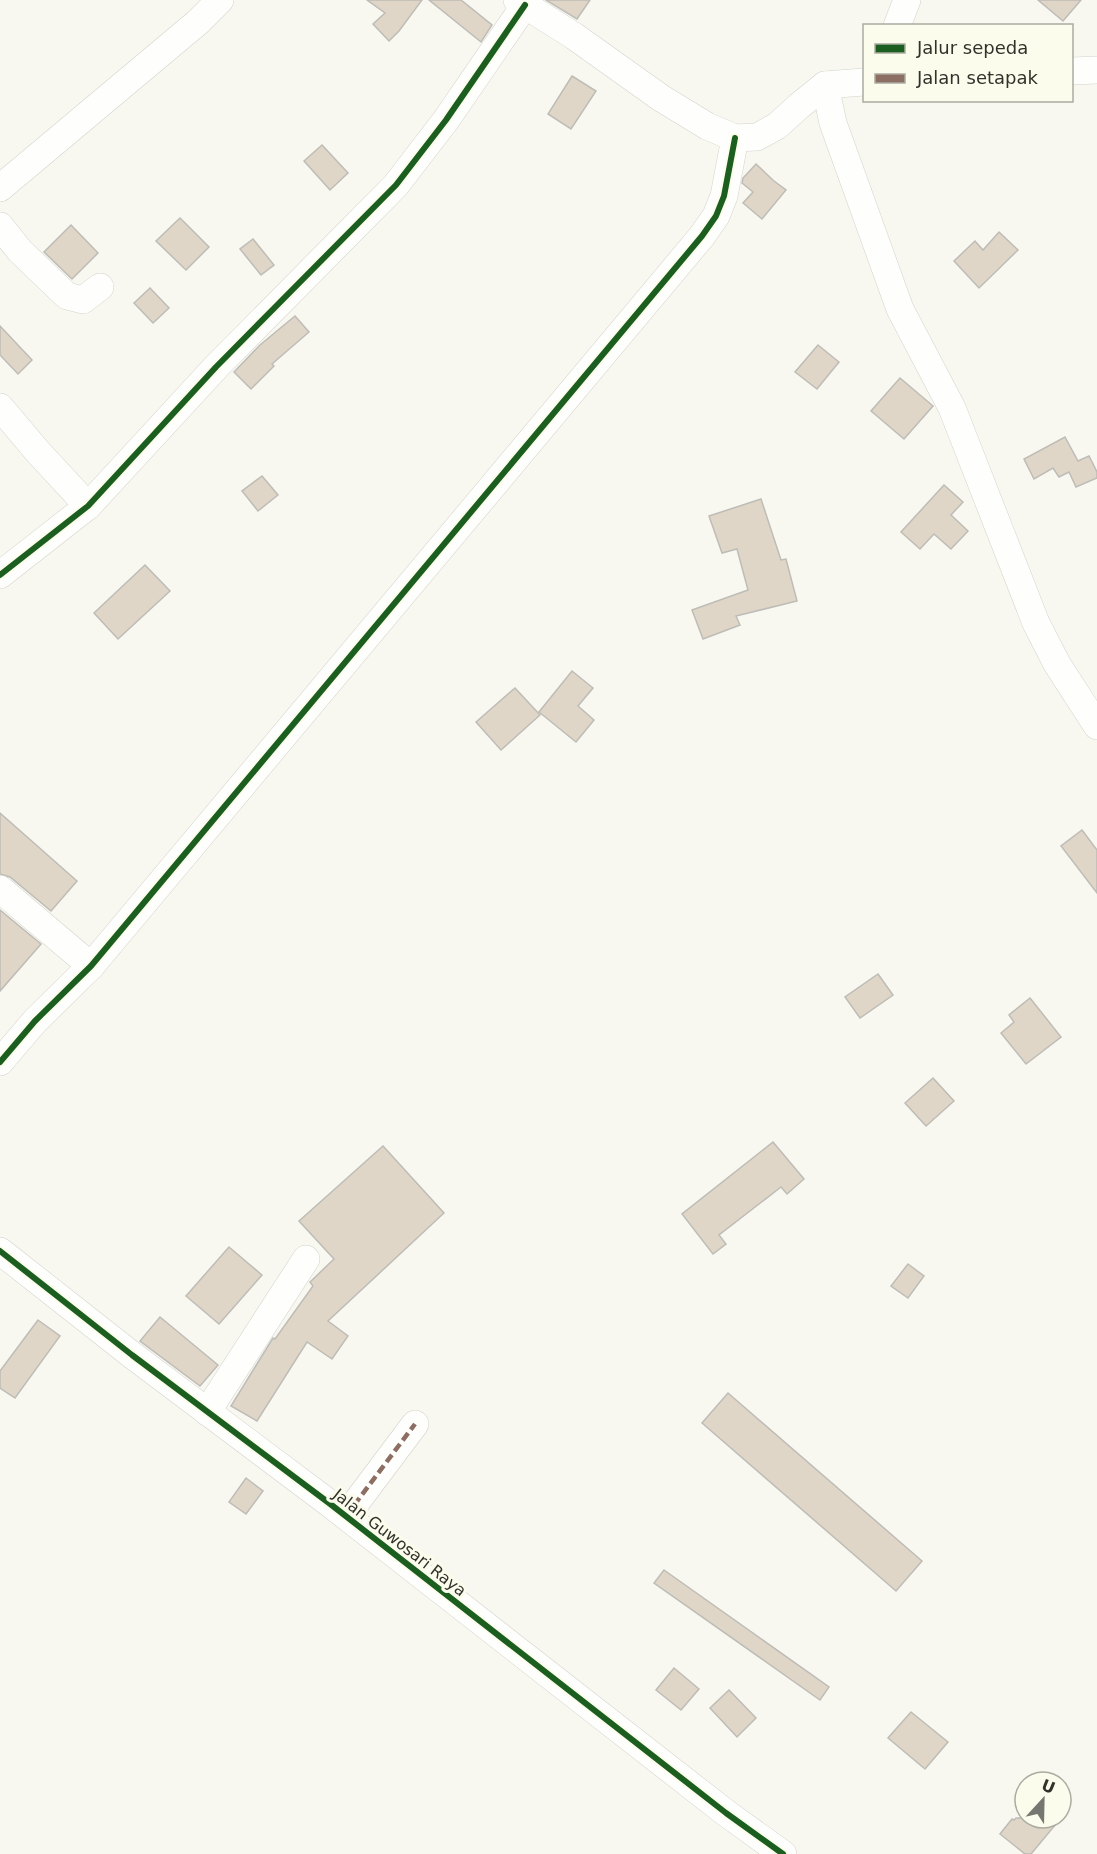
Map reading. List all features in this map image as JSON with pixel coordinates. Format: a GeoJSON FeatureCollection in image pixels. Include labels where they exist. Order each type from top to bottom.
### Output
{"type":"FeatureCollection","features":[{"type":"Feature","properties":{"kind":"street"},"geometry":{"type":"LineString","coordinates":[[0,188],[198,22],[220,0]]}},
{"type":"Feature","properties":{"kind":"street"},"geometry":{"type":"LineString","coordinates":[[898,24],[907,0]]}},
{"type":"Feature","properties":{"kind":"street"},"geometry":{"type":"LineString","coordinates":[[0,574],[88,506],[216,367],[396,185],[446,120],[521,3],[573,36],[661,98],[707,126],[735,138],[757,137],[777,126],[825,86],[863,82]]}},
{"type":"Feature","properties":{"kind":"street"},"geometry":{"type":"LineString","coordinates":[[1073,71],[1097,70]]}},
{"type":"Feature","properties":{"kind":"street"},"geometry":{"type":"LineString","coordinates":[[825,86],[833,123],[900,309],[952,408],[1036,623],[1057,664],[1097,726]]}},
{"type":"Feature","properties":{"kind":"street"},"geometry":{"type":"LineString","coordinates":[[0,1062],[35,1021],[91,966],[702,236],[716,216],[724,196],[735,138]]}},
{"type":"Feature","properties":{"kind":"street"},"geometry":{"type":"LineString","coordinates":[[0,226],[20,251],[67,296],[83,300],[100,287]]}},
{"type":"Feature","properties":{"kind":"street"},"geometry":{"type":"LineString","coordinates":[[0,407],[88,506]]}},
{"type":"Feature","properties":{"kind":"street"},"geometry":{"type":"LineString","coordinates":[[0,889],[91,966]]}},
{"type":"Feature","properties":{"kind":"street","name":"Jalan Guwosari Raya"},"geometry":{"type":"LineString","coordinates":[[0,1251],[132,1355],[346,1516],[726,1813],[783,1854]]}},
{"type":"Feature","properties":{"kind":"street"},"geometry":{"type":"LineString","coordinates":[[207,1412],[306,1259]]}},
{"type":"Feature","properties":{"kind":"street"},"geometry":{"type":"LineString","coordinates":[[346,1516],[415,1424]]}},
{"type":"Feature","properties":{"kind":"building"},"geometry":{"type":"Polygon","coordinates":[[[367,0],[422,0],[389,41],[373,24],[385,13],[367,0]]]}},
{"type":"Feature","properties":{"kind":"building"},"geometry":{"type":"Polygon","coordinates":[[[429,0],[461,0],[492,25],[481,42],[429,0]]]}},
{"type":"Feature","properties":{"kind":"building"},"geometry":{"type":"Polygon","coordinates":[[[546,0],[590,0],[577,19],[546,0]]]}},
{"type":"Feature","properties":{"kind":"building"},"geometry":{"type":"Polygon","coordinates":[[[1038,0],[1081,0],[1063,21],[1038,0]]]}},
{"type":"Feature","properties":{"kind":"building"},"geometry":{"type":"Polygon","coordinates":[[[572,76],[596,91],[571,129],[548,114],[572,76]]]}},
{"type":"Feature","properties":{"kind":"building"},"geometry":{"type":"Polygon","coordinates":[[[322,145],[348,173],[330,190],[304,161],[322,145]]]}},
{"type":"Feature","properties":{"kind":"building"},"geometry":{"type":"Polygon","coordinates":[[[756,164],[786,190],[762,219],[743,203],[753,192],[742,183],[743,178],[756,164]]]}},
{"type":"Feature","properties":{"kind":"building"},"geometry":{"type":"Polygon","coordinates":[[[180,218],[209,247],[186,270],[156,241],[180,218]]]}},
{"type":"Feature","properties":{"kind":"building"},"geometry":{"type":"Polygon","coordinates":[[[71,225],[98,253],[72,279],[44,252],[71,225]]]}},
{"type":"Feature","properties":{"kind":"building"},"geometry":{"type":"Polygon","coordinates":[[[999,232],[1018,250],[979,288],[954,261],[975,241],[983,250],[999,232]]]}},
{"type":"Feature","properties":{"kind":"building"},"geometry":{"type":"Polygon","coordinates":[[[253,239],[274,265],[261,275],[240,249],[253,239]]]}},
{"type":"Feature","properties":{"kind":"building"},"geometry":{"type":"Polygon","coordinates":[[[150,288],[169,308],[153,323],[134,303],[150,288]]]}},
{"type":"Feature","properties":{"kind":"building"},"geometry":{"type":"Polygon","coordinates":[[[295,316],[309,332],[272,364],[274,366],[251,389],[234,372],[260,345],[295,316]]]}},
{"type":"Feature","properties":{"kind":"building"},"geometry":{"type":"Polygon","coordinates":[[[0,326],[32,360],[18,374],[0,355],[0,326]]]}},
{"type":"Feature","properties":{"kind":"building"},"geometry":{"type":"Polygon","coordinates":[[[818,345],[839,362],[817,389],[795,372],[818,345]]]}},
{"type":"Feature","properties":{"kind":"building"},"geometry":{"type":"Polygon","coordinates":[[[900,378],[933,406],[904,439],[871,411],[900,378]]]}},
{"type":"Feature","properties":{"kind":"building"},"geometry":{"type":"Polygon","coordinates":[[[1065,437],[1078,461],[1089,456],[1097,472],[1097,478],[1076,487],[1069,472],[1059,477],[1053,468],[1034,479],[1024,459],[1065,437]]]}},
{"type":"Feature","properties":{"kind":"building"},"geometry":{"type":"Polygon","coordinates":[[[262,476],[278,495],[258,511],[242,491],[262,476]]]}},
{"type":"Feature","properties":{"kind":"building"},"geometry":{"type":"Polygon","coordinates":[[[944,485],[963,502],[951,515],[968,531],[951,549],[934,534],[920,549],[901,532],[944,485]]]}},
{"type":"Feature","properties":{"kind":"building"},"geometry":{"type":"Polygon","coordinates":[[[761,499],[781,560],[786,559],[797,601],[736,616],[740,625],[703,639],[692,610],[748,590],[737,549],[722,553],[709,516],[761,499]]]}},
{"type":"Feature","properties":{"kind":"building"},"geometry":{"type":"Polygon","coordinates":[[[145,565],[170,591],[118,639],[94,613],[145,565]]]}},
{"type":"Feature","properties":{"kind":"building"},"geometry":{"type":"Polygon","coordinates":[[[572,671],[593,688],[578,706],[594,720],[576,742],[539,712],[572,671]]]}},
{"type":"Feature","properties":{"kind":"building"},"geometry":{"type":"Polygon","coordinates":[[[515,688],[540,715],[501,750],[476,722],[515,688]]]}},
{"type":"Feature","properties":{"kind":"building"},"geometry":{"type":"Polygon","coordinates":[[[0,813],[77,881],[51,911],[10,877],[0,874],[0,813]]]}},
{"type":"Feature","properties":{"kind":"building"},"geometry":{"type":"Polygon","coordinates":[[[1082,830],[1097,850],[1097,893],[1061,846],[1082,830]]]}},
{"type":"Feature","properties":{"kind":"building"},"geometry":{"type":"Polygon","coordinates":[[[0,910],[41,944],[0,991],[0,910]]]}},
{"type":"Feature","properties":{"kind":"building"},"geometry":{"type":"Polygon","coordinates":[[[878,974],[893,995],[860,1018],[845,997],[878,974]]]}},
{"type":"Feature","properties":{"kind":"building"},"geometry":{"type":"Polygon","coordinates":[[[1030,998],[1061,1037],[1026,1064],[1001,1033],[1014,1022],[1009,1015],[1030,998]]]}},
{"type":"Feature","properties":{"kind":"building"},"geometry":{"type":"Polygon","coordinates":[[[933,1078],[954,1101],[926,1126],[905,1103],[933,1078]]]}},
{"type":"Feature","properties":{"kind":"building"},"geometry":{"type":"Polygon","coordinates":[[[773,1142],[804,1179],[787,1194],[781,1187],[719,1235],[726,1244],[713,1254],[682,1214],[773,1142]]]}},
{"type":"Feature","properties":{"kind":"building"},"geometry":{"type":"Polygon","coordinates":[[[383,1146],[444,1213],[328,1321],[348,1336],[332,1359],[307,1342],[257,1421],[231,1406],[273,1338],[275,1339],[313,1286],[310,1282],[334,1259],[299,1221],[383,1146]]]}},
{"type":"Feature","properties":{"kind":"building"},"geometry":{"type":"Polygon","coordinates":[[[229,1247],[262,1275],[219,1324],[186,1296],[229,1247]]]}},
{"type":"Feature","properties":{"kind":"building"},"geometry":{"type":"Polygon","coordinates":[[[908,1264],[924,1276],[908,1298],[891,1286],[908,1264]]]}},
{"type":"Feature","properties":{"kind":"building"},"geometry":{"type":"Polygon","coordinates":[[[160,1317],[218,1365],[200,1386],[140,1341],[160,1317]]]}},
{"type":"Feature","properties":{"kind":"building"},"geometry":{"type":"Polygon","coordinates":[[[38,1320],[60,1336],[15,1398],[0,1388],[0,1371],[38,1320]]]}},
{"type":"Feature","properties":{"kind":"building"},"geometry":{"type":"Polygon","coordinates":[[[728,1393],[922,1561],[896,1591],[702,1423],[728,1393]]]}},
{"type":"Feature","properties":{"kind":"building"},"geometry":{"type":"Polygon","coordinates":[[[246,1478],[263,1491],[246,1514],[229,1502],[246,1478]]]}},
{"type":"Feature","properties":{"kind":"building"},"geometry":{"type":"Polygon","coordinates":[[[664,1570],[829,1687],[820,1700],[654,1583],[664,1570]]]}},
{"type":"Feature","properties":{"kind":"building"},"geometry":{"type":"Polygon","coordinates":[[[674,1668],[699,1689],[681,1710],[656,1690],[674,1668]]]}},
{"type":"Feature","properties":{"kind":"building"},"geometry":{"type":"Polygon","coordinates":[[[729,1690],[756,1718],[737,1737],[710,1708],[729,1690]]]}},
{"type":"Feature","properties":{"kind":"building"},"geometry":{"type":"Polygon","coordinates":[[[911,1712],[948,1742],[925,1769],[888,1738],[911,1712]]]}},
{"type":"Feature","properties":{"kind":"building"},"geometry":{"type":"Polygon","coordinates":[[[1012,1819],[1013,1830],[1051,1830],[1031,1854],[1025,1854],[1000,1834],[1012,1819]]]}},
{"type":"Feature","properties":{"kind":"marked path"},"geometry":{"type":"LineString","coordinates":[[346,1516],[415,1424]]}},
{"type":"Feature","properties":{"kind":"cycle path"},"geometry":{"type":"LineString","coordinates":[[0,575],[88,506],[216,367],[396,185],[446,120],[525,5]]}},
{"type":"Feature","properties":{"kind":"cycle path"},"geometry":{"type":"LineString","coordinates":[[0,1062],[35,1021],[91,966],[702,236],[716,216],[724,196],[735,138]]}},
{"type":"Feature","properties":{"kind":"cycle path"},"geometry":{"type":"LineString","coordinates":[[0,1251],[132,1355],[329,1503],[726,1813],[783,1854]]}}]}
